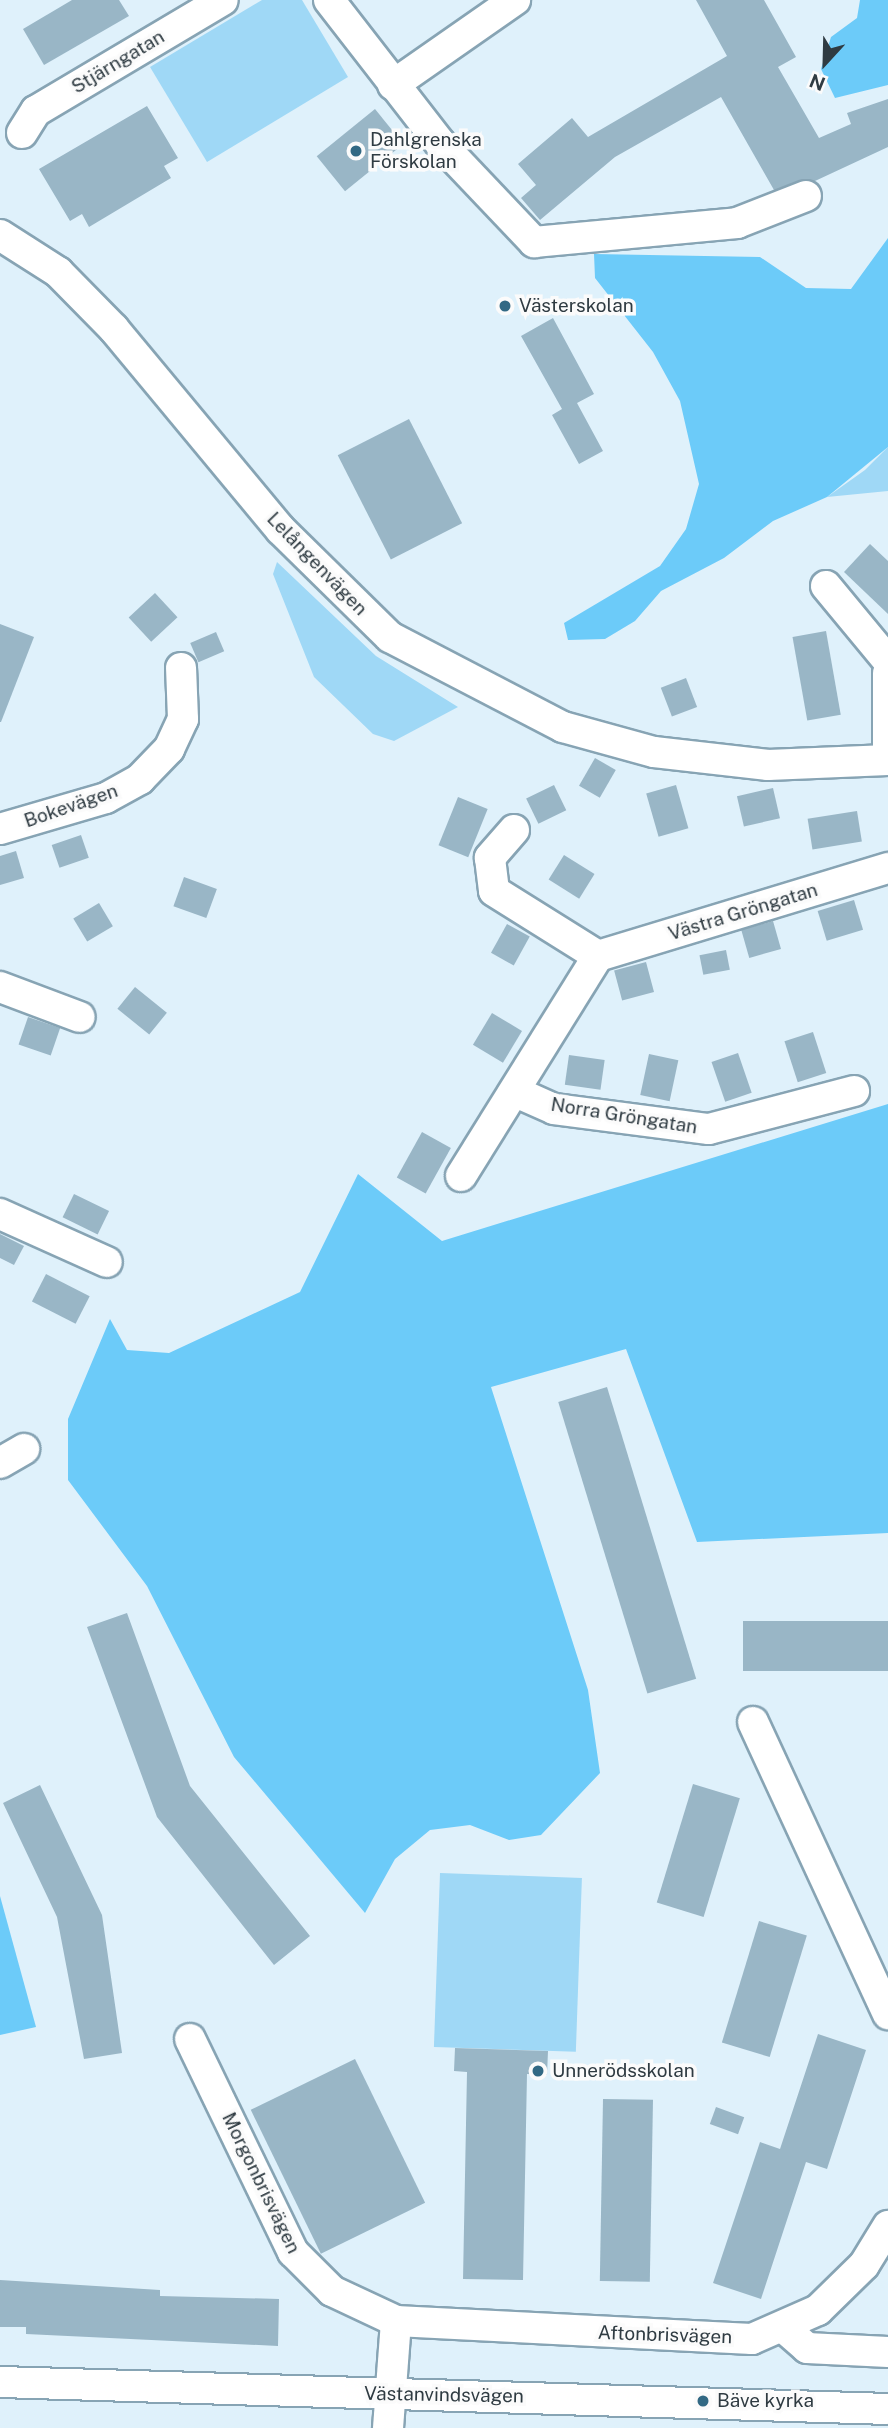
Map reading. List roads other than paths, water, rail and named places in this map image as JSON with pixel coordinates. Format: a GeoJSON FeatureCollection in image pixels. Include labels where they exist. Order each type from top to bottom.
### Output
{"type":"FeatureCollection","features":[{"type":"Feature","properties":{"kind":"street","name":"Stjärngatan"},"geometry":{"type":"LineString","coordinates":[[22,133],[36,111],[223,0]]}},
{"type":"Feature","properties":{"kind":"street"},"geometry":{"type":"LineString","coordinates":[[330,0],[393,85],[534,242],[737,223],[806,196]]}},
{"type":"Feature","properties":{"kind":"street"},"geometry":{"type":"LineString","coordinates":[[393,85],[515,0]]}},
{"type":"Feature","properties":{"kind":"street","name":"Lelångenvägen"},"geometry":{"type":"LineString","coordinates":[[0,235],[58,272],[114,329],[281,530],[390,637],[563,727],[654,752],[768,765],[888,760]]}},
{"type":"Feature","properties":{"kind":"street"},"geometry":{"type":"LineString","coordinates":[[826,586],[888,661]]}},
{"type":"Feature","properties":{"kind":"street","name":"Bokevägen"},"geometry":{"type":"LineString","coordinates":[[0,829],[106,798],[140,779],[169,749],[183,719],[181,668]]}},
{"type":"Feature","properties":{"kind":"street"},"geometry":{"type":"LineString","coordinates":[[888,673],[888,749]]}},
{"type":"Feature","properties":{"kind":"street"},"geometry":{"type":"LineString","coordinates":[[461,1176],[518,1093],[598,956],[494,891],[490,858],[514,831]]}},
{"type":"Feature","properties":{"kind":"street","name":"Västra Gröngatan"},"geometry":{"type":"LineString","coordinates":[[598,956],[888,868]]}},
{"type":"Feature","properties":{"kind":"street"},"geometry":{"type":"LineString","coordinates":[[0,987],[79,1017]]}},
{"type":"Feature","properties":{"kind":"street","name":"Norra Gröngatan"},"geometry":{"type":"LineString","coordinates":[[518,1093],[554,1109],[709,1129],[853,1091]]}},
{"type":"Feature","properties":{"kind":"street"},"geometry":{"type":"LineString","coordinates":[[0,1213],[107,1262]]}},
{"type":"Feature","properties":{"kind":"street"},"geometry":{"type":"LineString","coordinates":[[754,1723],[888,2014]]}},
{"type":"Feature","properties":{"kind":"street","name":"Morgonbrisvägen"},"geometry":{"type":"LineString","coordinates":[[190,2039],[293,2252],[332,2291],[396,2321]]}},
{"type":"Feature","properties":{"kind":"street","name":"Aftonbrisvägen"},"geometry":{"type":"LineString","coordinates":[[396,2321],[752,2339],[783,2328],[841,2290],[888,2226]]}},
{"type":"Feature","properties":{"kind":"street"},"geometry":{"type":"LineString","coordinates":[[388,2428],[396,2321]]}},
{"type":"Feature","properties":{"kind":"street"},"geometry":{"type":"LineString","coordinates":[[783,2328],[807,2348],[888,2352]]}},
{"type":"Feature","properties":{"kind":"street","name":"Västanvindsvägen"},"geometry":{"type":"LineString","coordinates":[[0,2382],[888,2409]]}},
{"type":"Feature","properties":{"kind":"place","name":"Dahlgrenska Förskolan"},"geometry":{"type":"Point","coordinates":[356,151]}},
{"type":"Feature","properties":{"kind":"place","name":"Västerskolan"},"geometry":{"type":"Point","coordinates":[505,306]}},
{"type":"Feature","properties":{"kind":"place","name":"Unnerödsskolan"},"geometry":{"type":"Point","coordinates":[538,2071]}},
{"type":"Feature","properties":{"kind":"place","name":"Bäve kyrka"},"geometry":{"type":"Point","coordinates":[703,2401]}}]}
